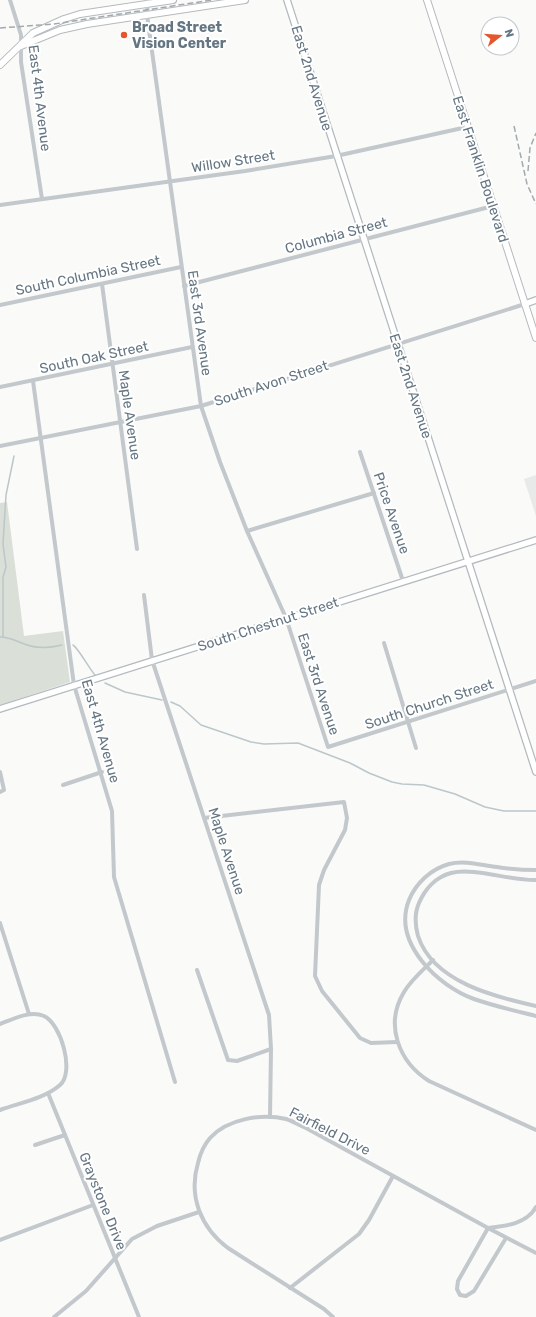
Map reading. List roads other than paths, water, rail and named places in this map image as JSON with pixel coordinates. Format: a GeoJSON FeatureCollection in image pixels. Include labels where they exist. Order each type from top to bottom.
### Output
{"type":"FeatureCollection","features":[{"type":"Feature","properties":{"kind":"main road"},"geometry":{"type":"LineString","coordinates":[[0,65],[33,33],[72,16],[149,2],[173,0]]}},
{"type":"Feature","properties":{"kind":"main road"},"geometry":{"type":"LineString","coordinates":[[21,46],[67,28],[245,0]]}},
{"type":"Feature","properties":{"kind":"main road","name":"East Franklin Boulevard"},"geometry":{"type":"LineString","coordinates":[[427,0],[536,338]]}},
{"type":"Feature","properties":{"kind":"street","name":"East 4th Avenue"},"geometry":{"type":"LineString","coordinates":[[10,0],[21,35],[21,62],[42,199]]}},
{"type":"Feature","properties":{"kind":"street","name":"East 2nd Avenue"},"geometry":{"type":"LineString","coordinates":[[287,0],[336,156],[536,772]]}},
{"type":"Feature","properties":{"kind":"street","name":"East 3rd Avenue"},"geometry":{"type":"LineString","coordinates":[[149,2],[147,15],[200,406],[246,531],[286,618],[328,747]]}},
{"type":"Feature","properties":{"kind":"street","name":"Willow Street"},"geometry":{"type":"LineString","coordinates":[[0,205],[170,182],[336,156],[467,127]]}},
{"type":"Feature","properties":{"kind":"street","name":"Columbia Street"},"geometry":{"type":"LineString","coordinates":[[184,286],[493,206]]}},
{"type":"Feature","properties":{"kind":"street","name":"South Columbia Street"},"geometry":{"type":"LineString","coordinates":[[0,305],[181,267]]}},
{"type":"Feature","properties":{"kind":"street","name":"Maple Avenue"},"geometry":{"type":"LineString","coordinates":[[102,284],[137,549]]}},
{"type":"Feature","properties":{"kind":"street","name":"South Avon Street"},"geometry":{"type":"LineString","coordinates":[[0,446],[200,406],[536,300]]}},
{"type":"Feature","properties":{"kind":"street","name":"South Oak Street"},"geometry":{"type":"LineString","coordinates":[[0,387],[192,347]]}},
{"type":"Feature","properties":{"kind":"street","name":"East 4th Avenue"},"geometry":{"type":"LineString","coordinates":[[33,380],[74,685],[102,772],[113,818],[114,876],[175,1082]]}},
{"type":"Feature","properties":{"kind":"street","name":"Price Avenue"},"geometry":{"type":"LineString","coordinates":[[360,452],[403,580]]}},
{"type":"Feature","properties":{"kind":"street"},"geometry":{"type":"LineString","coordinates":[[246,531],[374,492]]}},
{"type":"Feature","properties":{"kind":"street","name":"South Chestnut Street"},"geometry":{"type":"LineString","coordinates":[[0,709],[403,580],[536,540]]}},
{"type":"Feature","properties":{"kind":"street","name":"Maple Avenue"},"geometry":{"type":"LineString","coordinates":[[144,594],[152,660],[269,1015],[271,1049],[270,1117]]}},
{"type":"Feature","properties":{"kind":"street"},"geometry":{"type":"LineString","coordinates":[[384,644],[416,748]]}},
{"type":"Feature","properties":{"kind":"street","name":"South Church Street"},"geometry":{"type":"LineString","coordinates":[[328,747],[536,681]]}},
{"type":"Feature","properties":{"kind":"street"},"geometry":{"type":"LineString","coordinates":[[0,772],[4,790],[0,792]]}},
{"type":"Feature","properties":{"kind":"street"},"geometry":{"type":"LineString","coordinates":[[62,785],[102,772]]}},
{"type":"Feature","properties":{"kind":"street"},"geometry":{"type":"LineString","coordinates":[[204,818],[344,802],[347,818],[344,830],[324,870],[319,886],[315,976],[322,991],[360,1038],[371,1043],[397,1042]]}},
{"type":"Feature","properties":{"kind":"street"},"geometry":{"type":"LineString","coordinates":[[536,870],[462,862],[440,867],[426,876],[410,897],[406,921],[410,941],[418,956],[445,983],[467,996],[536,1016]]}},
{"type":"Feature","properties":{"kind":"street"},"geometry":{"type":"LineString","coordinates":[[536,880],[461,872],[446,875],[434,882],[421,899],[415,921],[419,940],[433,960],[450,975],[472,987],[495,996],[536,1006]]}},
{"type":"Feature","properties":{"kind":"street"},"geometry":{"type":"LineString","coordinates":[[0,923],[29,1014]]}},
{"type":"Feature","properties":{"kind":"street"},"geometry":{"type":"LineString","coordinates":[[433,960],[406,989],[395,1017],[397,1042],[406,1060],[423,1077],[536,1130]]}},
{"type":"Feature","properties":{"kind":"street"},"geometry":{"type":"LineString","coordinates":[[197,970],[228,1060],[237,1061],[271,1049]]}},
{"type":"Feature","properties":{"kind":"street"},"geometry":{"type":"LineString","coordinates":[[0,1024],[29,1014],[45,1017],[51,1022],[60,1037],[65,1052],[65,1077],[61,1084],[48,1093],[0,1110]]}},
{"type":"Feature","properties":{"kind":"street","name":"Graystone Drive"},"geometry":{"type":"LineString","coordinates":[[48,1093],[115,1258],[117,1268],[138,1317]]}},
{"type":"Feature","properties":{"kind":"street","name":"Fairfield Drive"},"geometry":{"type":"LineString","coordinates":[[332,1317],[324,1309],[220,1242],[207,1228],[199,1212],[195,1193],[195,1177],[202,1152],[210,1138],[223,1128],[239,1121],[270,1117],[287,1119],[536,1254]]}},
{"type":"Feature","properties":{"kind":"street"},"geometry":{"type":"LineString","coordinates":[[35,1145],[65,1135]]}},
{"type":"Feature","properties":{"kind":"street"},"geometry":{"type":"LineString","coordinates":[[290,1288],[359,1234],[369,1220],[392,1176]]}},
{"type":"Feature","properties":{"kind":"street"},"geometry":{"type":"LineString","coordinates":[[0,1240],[93,1205]]}},
{"type":"Feature","properties":{"kind":"street"},"geometry":{"type":"LineString","coordinates":[[506,1238],[474,1292],[466,1296],[460,1295],[457,1289],[458,1281],[488,1228],[505,1226],[520,1221],[528,1217],[536,1207]]}},
{"type":"Feature","properties":{"kind":"street"},"geometry":{"type":"LineString","coordinates":[[54,1317],[83,1294],[125,1246],[139,1234],[199,1212]]}},
{"type":"Feature","properties":{"kind":"waterway"},"geometry":{"type":"LineString","coordinates":[[3,637],[3,577],[6,567],[3,544],[6,495],[14,456]]}},
{"type":"Feature","properties":{"kind":"waterway"},"geometry":{"type":"LineString","coordinates":[[0,637],[40,648],[62,645]]}},
{"type":"Feature","properties":{"kind":"waterway"},"geometry":{"type":"LineString","coordinates":[[73,645],[95,675]]}},
{"type":"Feature","properties":{"kind":"waterway"},"geometry":{"type":"LineString","coordinates":[[105,683],[125,692],[162,700]]}},
{"type":"Feature","properties":{"kind":"waterway"},"geometry":{"type":"LineString","coordinates":[[171,702],[180,706],[201,725],[251,742],[264,744],[298,743],[350,763],[369,773],[392,782],[424,785],[455,794],[485,807],[504,811],[536,811]]}},
{"type":"Feature","properties":{"kind":"railway"},"geometry":{"type":"LineString","coordinates":[[0,28],[54,24],[212,0]]}},
{"type":"Feature","properties":{"kind":"railway"},"geometry":{"type":"LineString","coordinates":[[514,126],[527,184],[536,204]]}},
{"type":"Feature","properties":{"kind":"railway"},"geometry":{"type":"LineString","coordinates":[[528,171],[530,148],[536,133]]}},
{"type":"Feature","properties":{"kind":"place","name":"Broad Street Vision Center"},"geometry":{"type":"Point","coordinates":[124,35]}}]}
